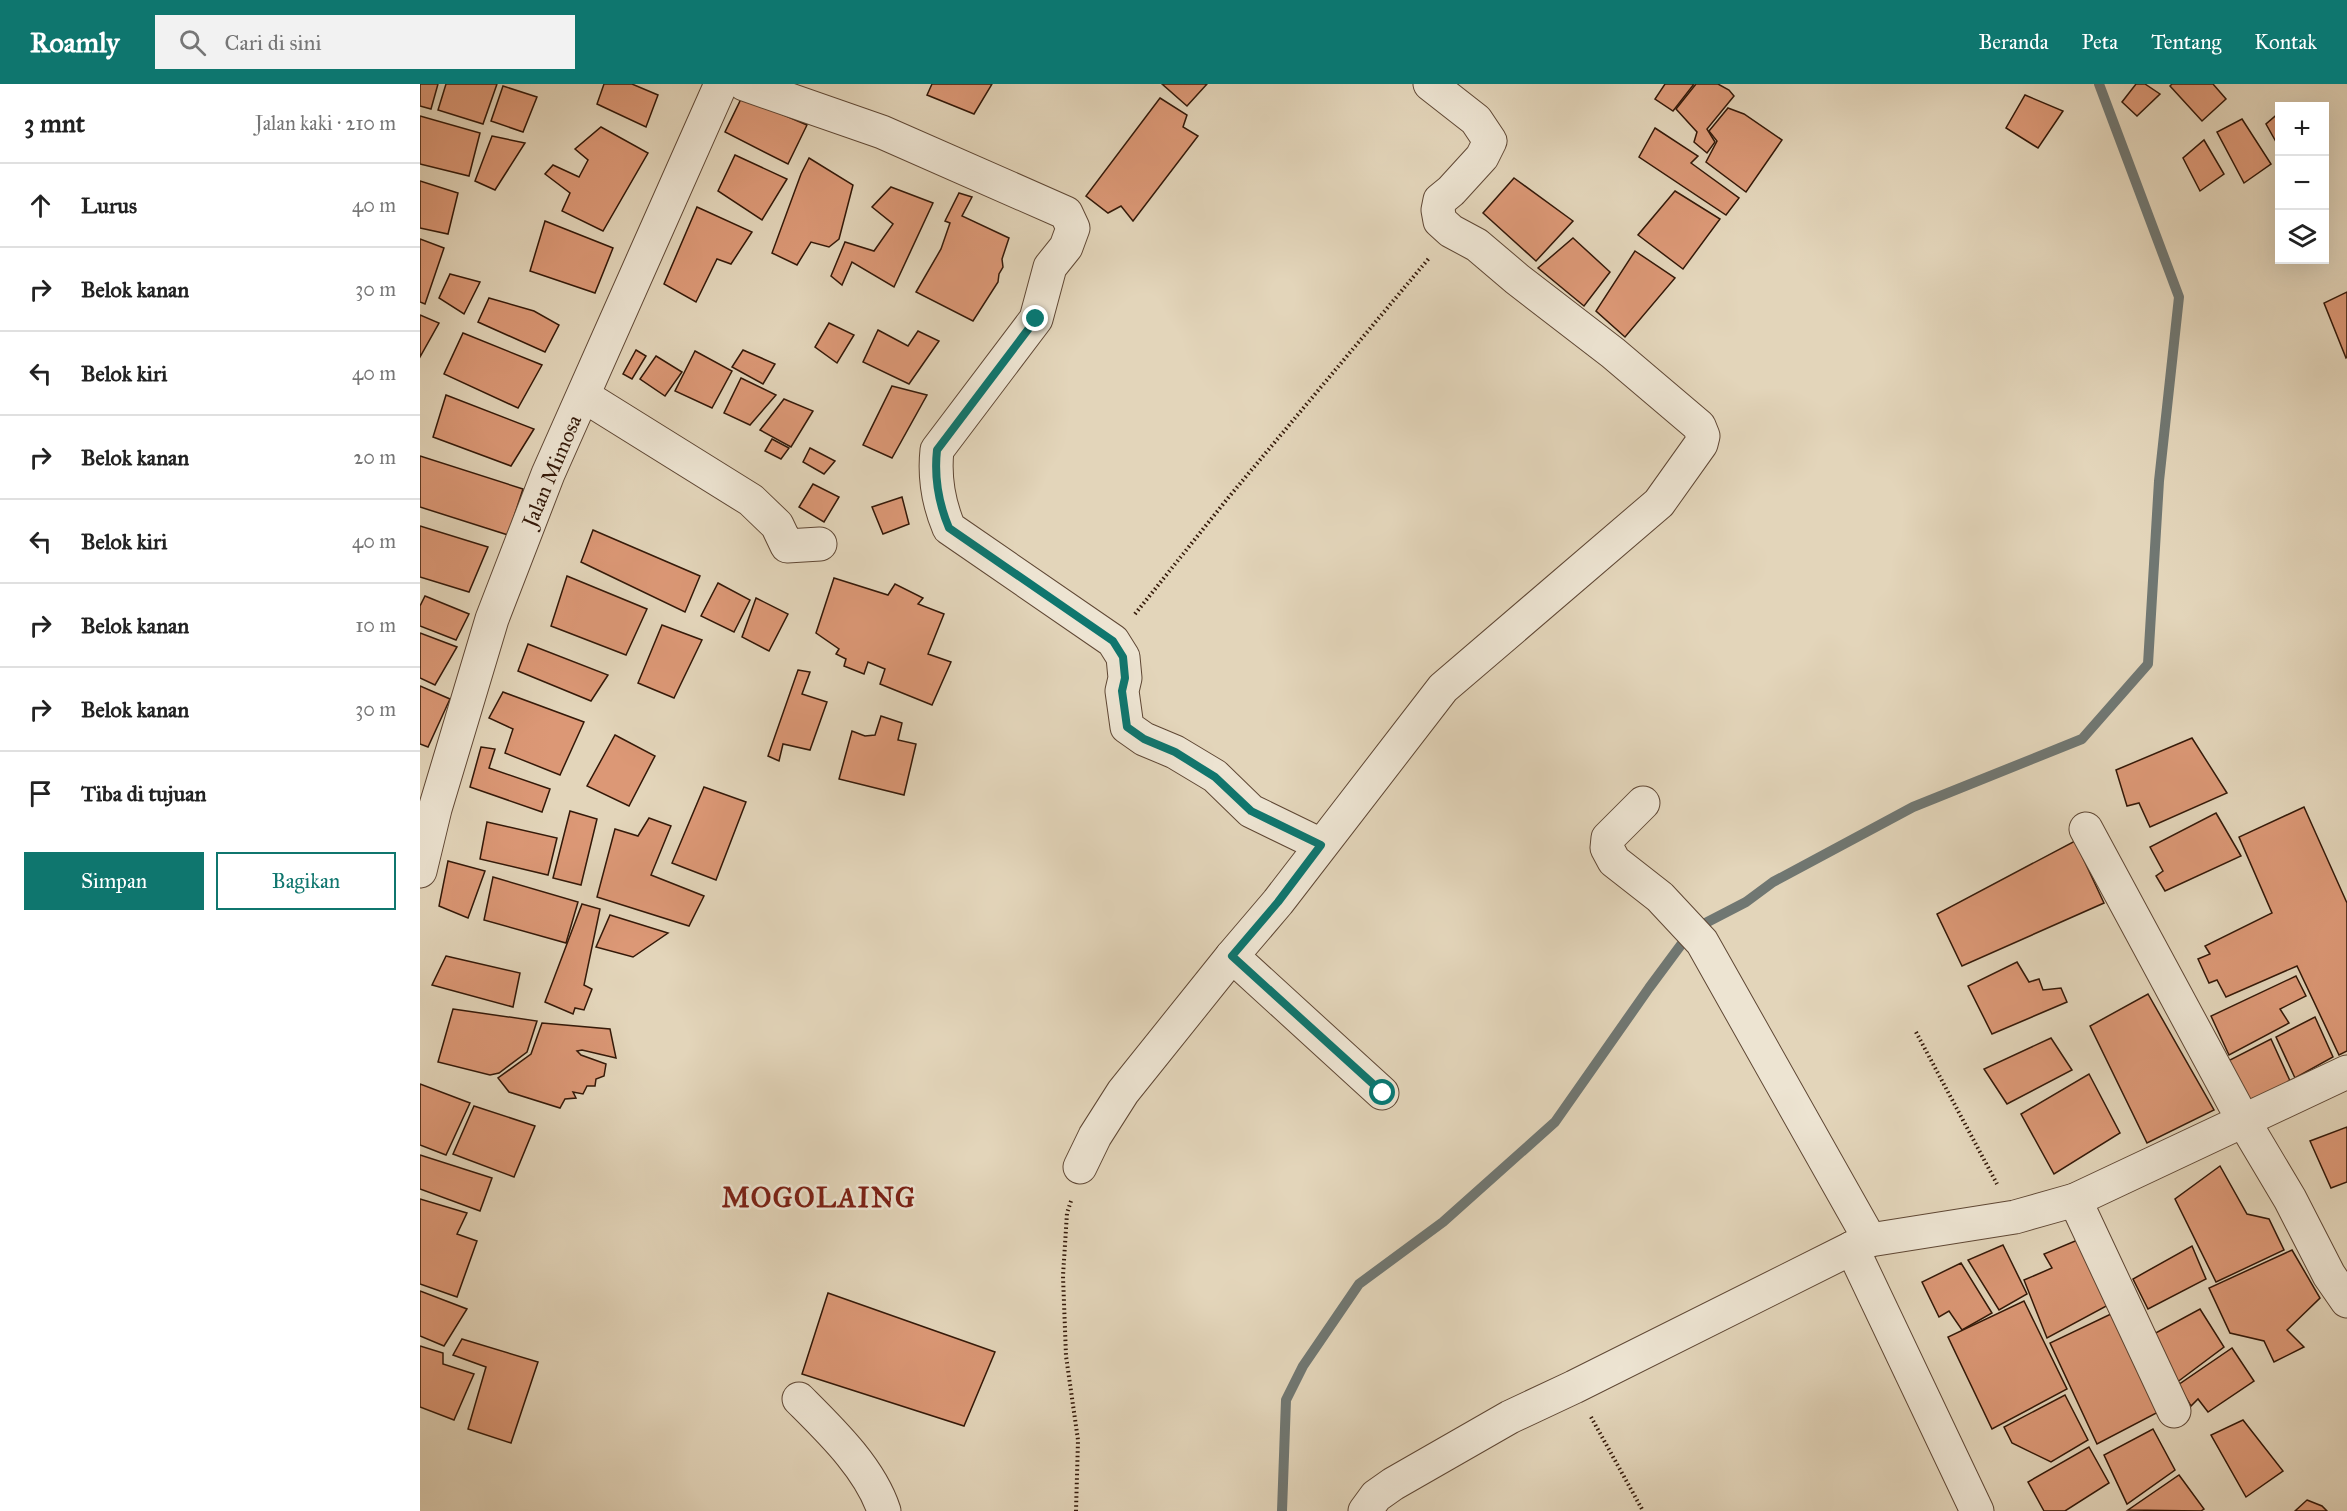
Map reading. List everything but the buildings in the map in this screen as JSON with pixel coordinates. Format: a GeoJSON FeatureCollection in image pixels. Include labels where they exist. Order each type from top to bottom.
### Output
{"type":"FeatureCollection","features":[{"type":"Feature","properties":{"kind":"street","name":"Jalan Mimosa"},"geometry":{"type":"LineString","coordinates":[[420,871],[435,809],[492,619],[548,474],[721,84]]}},
{"type":"Feature","properties":{"kind":"street"},"geometry":{"type":"LineString","coordinates":[[744,84],[882,132],[1066,213],[1073,228],[1066,247],[1050,267],[1036,319],[937,450],[935,473],[940,506],[949,528],[1113,641],[1123,657],[1125,678],[1122,691],[1127,727],[1144,739],[1175,752],[1215,777],[1251,811],[1321,845]]}},
{"type":"Feature","properties":{"kind":"street"},"geometry":{"type":"LineString","coordinates":[[1080,1167],[1095,1136],[1123,1092],[1278,902],[1443,688],[1659,502],[1695,455],[1703,436],[1700,426],[1613,353],[1477,245],[1451,231],[1440,221],[1438,210],[1440,200],[1482,157],[1490,141],[1476,120],[1430,84]]}},
{"type":"Feature","properties":{"kind":"street"},"geometry":{"type":"LineString","coordinates":[[584,396],[751,500],[777,525],[787,546],[819,544]]}},
{"type":"Feature","properties":{"kind":"street"},"geometry":{"type":"LineString","coordinates":[[1643,803],[1608,838],[1607,848],[1614,861],[1660,897],[1702,942],[1861,1244],[1977,1511]]}},
{"type":"Feature","properties":{"kind":"street"},"geometry":{"type":"LineString","coordinates":[[2086,829],[2243,1120],[2341,1281]]}},
{"type":"Feature","properties":{"kind":"street"},"geometry":{"type":"LineString","coordinates":[[1232,956],[1383,1093]]}},
{"type":"Feature","properties":{"kind":"street"},"geometry":{"type":"LineString","coordinates":[[1365,1511],[1376,1496],[1393,1484],[1510,1417],[1574,1388],[1861,1244],[2015,1217],[2075,1200],[2347,1072]]}},
{"type":"Feature","properties":{"kind":"street"},"geometry":{"type":"LineString","coordinates":[[2075,1200],[2174,1411]]}},
{"type":"Feature","properties":{"kind":"street"},"geometry":{"type":"LineString","coordinates":[[799,1399],[846,1446],[880,1500],[884,1511]]}},
{"type":"Feature","properties":{"kind":"path"},"geometry":{"type":"LineString","coordinates":[[1113,641],[1228,498],[1451,231]]}},
{"type":"Feature","properties":{"kind":"path"},"geometry":{"type":"LineString","coordinates":[[1916,1032],[2015,1217]]}},
{"type":"Feature","properties":{"kind":"path"},"geometry":{"type":"LineString","coordinates":[[1076,1511],[1078,1440],[1066,1356],[1063,1276],[1067,1213],[1080,1167]]}},
{"type":"Feature","properties":{"kind":"path"},"geometry":{"type":"LineString","coordinates":[[1574,1388],[1643,1511]]}},
{"type":"Feature","properties":{"kind":"waterway"},"geometry":{"type":"LineString","coordinates":[[1282,1511],[1286,1400],[1303,1366],[1359,1284],[1443,1222],[1555,1122],[1692,930],[1746,902],[1773,882],[1913,807],[2082,739],[2148,664],[2159,481],[2179,297],[2099,84]]}},
{"type":"Feature","properties":{"kind":"district","name":"MOGOLAING"},"geometry":{"type":"Point","coordinates":[819,1197]}},
{"type":"Feature","properties":{"kind":"route"},"geometry":{"type":"LineString","coordinates":[[1036,319],[937,450],[935,473],[940,506],[949,528],[1113,641],[1123,657],[1125,678],[1122,691],[1127,727],[1144,739],[1175,752],[1215,777],[1251,811],[1321,845],[1278,902],[1232,956],[1383,1093]]}}]}
